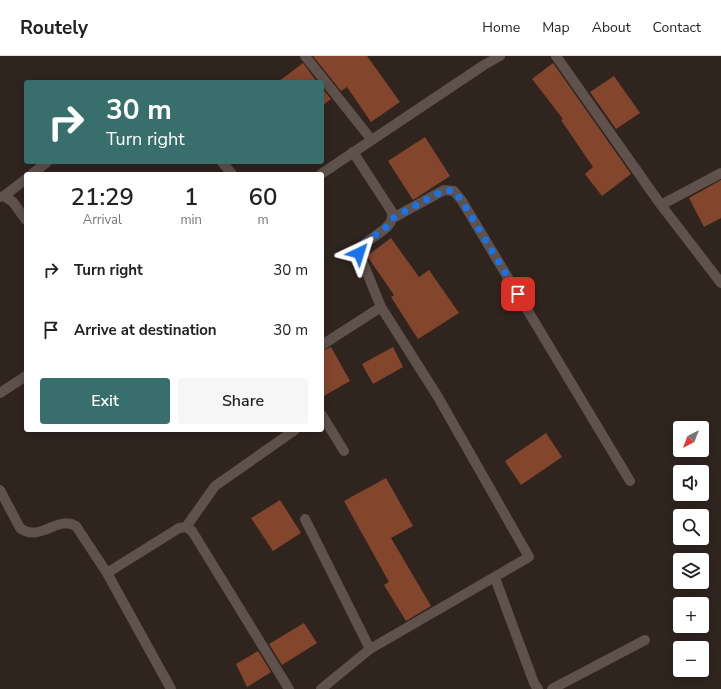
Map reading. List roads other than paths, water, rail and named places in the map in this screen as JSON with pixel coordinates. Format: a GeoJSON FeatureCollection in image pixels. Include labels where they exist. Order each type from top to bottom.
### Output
{"type":"FeatureCollection","features":[{"type":"Feature","properties":{"kind":"street"},"geometry":{"type":"LineString","coordinates":[[305,56],[371,139]]}},
{"type":"Feature","properties":{"kind":"street"},"geometry":{"type":"LineString","coordinates":[[324,172],[371,139],[500,56]]}},
{"type":"Feature","properties":{"kind":"street"},"geometry":{"type":"LineString","coordinates":[[556,56],[661,205],[721,283]]}},
{"type":"Feature","properties":{"kind":"street"},"geometry":{"type":"LineString","coordinates":[[321,689],[370,649],[529,557],[438,397],[381,307],[359,253],[363,245],[391,223],[393,218],[392,212],[353,152]]}},
{"type":"Feature","properties":{"kind":"street"},"geometry":{"type":"LineString","coordinates":[[34,172],[44,164]]}},
{"type":"Feature","properties":{"kind":"street"},"geometry":{"type":"LineString","coordinates":[[224,164],[230,172]]}},
{"type":"Feature","properties":{"kind":"street"},"geometry":{"type":"LineString","coordinates":[[661,205],[721,173]]}},
{"type":"Feature","properties":{"kind":"street"},"geometry":{"type":"LineString","coordinates":[[24,180],[2,197],[13,202],[24,217]]}},
{"type":"Feature","properties":{"kind":"street"},"geometry":{"type":"LineString","coordinates":[[393,218],[444,190],[454,191],[462,201],[630,481]]}},
{"type":"Feature","properties":{"kind":"street"},"geometry":{"type":"LineString","coordinates":[[324,344],[381,307]]}},
{"type":"Feature","properties":{"kind":"street"},"geometry":{"type":"LineString","coordinates":[[0,393],[24,377]]}},
{"type":"Feature","properties":{"kind":"street"},"geometry":{"type":"LineString","coordinates":[[324,418],[344,451]]}},
{"type":"Feature","properties":{"kind":"street"},"geometry":{"type":"LineString","coordinates":[[107,573],[179,528],[186,527],[215,486],[292,432]]}},
{"type":"Feature","properties":{"kind":"street"},"geometry":{"type":"LineString","coordinates":[[0,490],[20,528],[25,532],[31,534],[65,523],[71,523],[76,526],[107,573],[171,689]]}},
{"type":"Feature","properties":{"kind":"street"},"geometry":{"type":"LineString","coordinates":[[305,519],[370,649]]}},
{"type":"Feature","properties":{"kind":"street"},"geometry":{"type":"LineString","coordinates":[[186,527],[192,532],[289,689]]}},
{"type":"Feature","properties":{"kind":"street"},"geometry":{"type":"LineString","coordinates":[[495,578],[534,683],[538,689]]}},
{"type":"Feature","properties":{"kind":"street"},"geometry":{"type":"LineString","coordinates":[[552,689],[645,640]]}}]}
